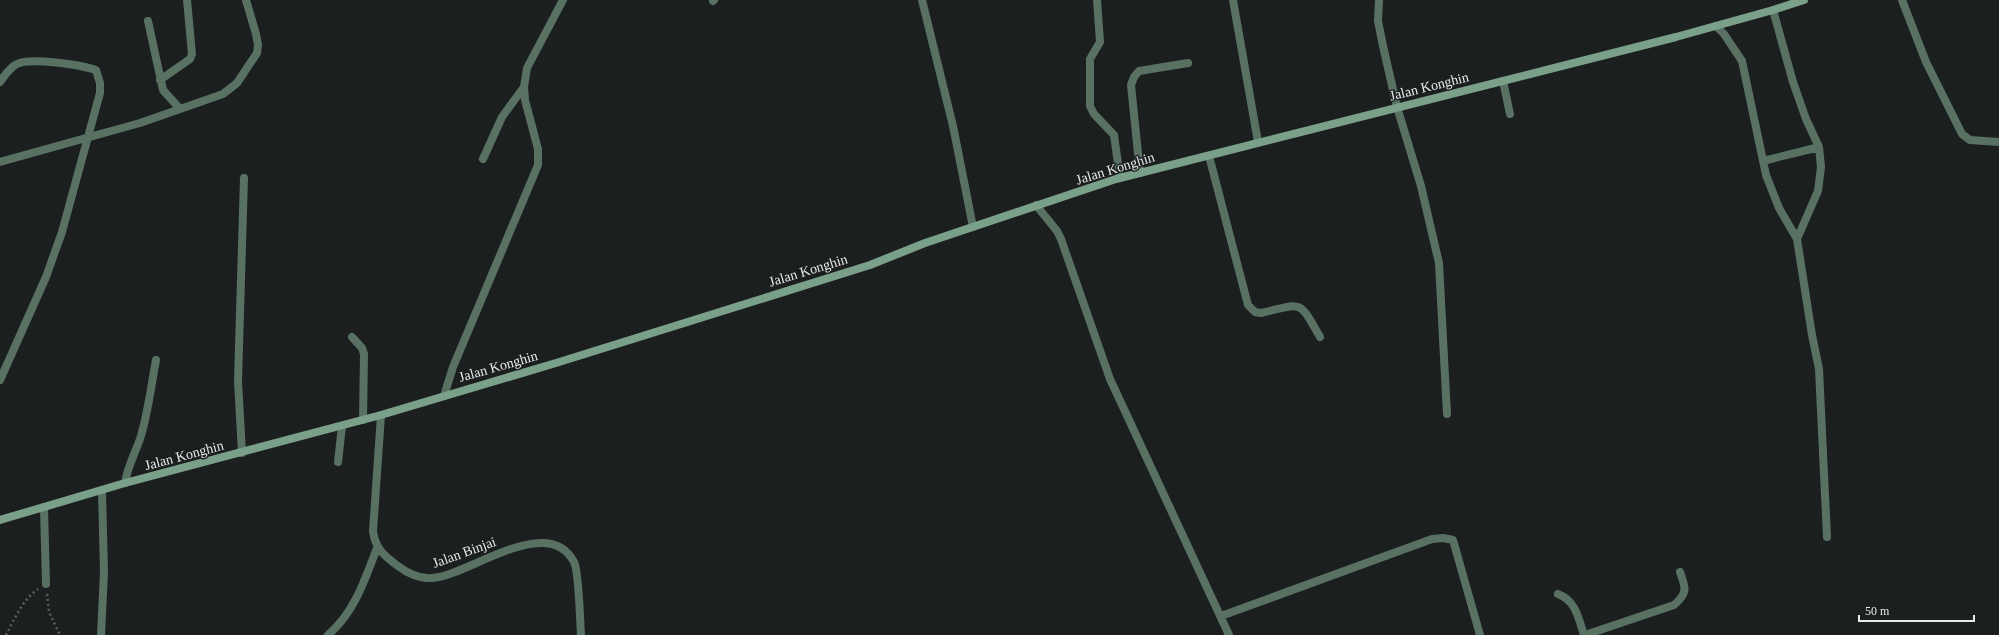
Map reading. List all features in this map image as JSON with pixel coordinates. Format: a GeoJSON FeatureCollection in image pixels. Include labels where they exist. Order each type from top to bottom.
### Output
{"type":"FeatureCollection","features":[{"type":"Feature","properties":{"kind":"street"},"geometry":{"type":"LineString","coordinates":[[160,80],[190,59],[192,54],[187,0]]}},
{"type":"Feature","properties":{"kind":"street"},"geometry":{"type":"LineString","coordinates":[[0,162],[140,123],[223,94],[237,83],[248,69],[257,53],[258,45],[246,0]]}},
{"type":"Feature","properties":{"kind":"street","name":"Jalan Konghin"},"geometry":{"type":"LineString","coordinates":[[444,396],[453,367],[538,165],[538,149],[525,100],[524,87],[527,68],[563,0]]}},
{"type":"Feature","properties":{"kind":"street"},"geometry":{"type":"LineString","coordinates":[[922,0],[953,126],[973,227]]}},
{"type":"Feature","properties":{"kind":"street"},"geometry":{"type":"LineString","coordinates":[[1097,0],[1100,42],[1090,59],[1090,106],[1094,114],[1114,135],[1120,178]]}},
{"type":"Feature","properties":{"kind":"street"},"geometry":{"type":"LineString","coordinates":[[1233,0],[1258,142]]}},
{"type":"Feature","properties":{"kind":"street"},"geometry":{"type":"LineString","coordinates":[[1379,0],[1378,20],[1397,107],[1421,186],[1439,263],[1447,414]]}},
{"type":"Feature","properties":{"kind":"street","name":"Jalan Konghin"},"geometry":{"type":"LineString","coordinates":[[0,520],[125,483],[381,415],[563,361],[870,265],[925,243],[1120,178],[1716,26],[1804,0]]}},
{"type":"Feature","properties":{"kind":"street"},"geometry":{"type":"LineString","coordinates":[[1902,0],[1926,62],[1962,134],[1970,140],[1999,142]]}},
{"type":"Feature","properties":{"kind":"street"},"geometry":{"type":"LineString","coordinates":[[1773,10],[1793,82],[1806,119],[1819,147],[1821,167],[1818,191],[1797,239]]}},
{"type":"Feature","properties":{"kind":"street"},"geometry":{"type":"LineString","coordinates":[[148,21],[163,90],[180,109]]}},
{"type":"Feature","properties":{"kind":"street"},"geometry":{"type":"LineString","coordinates":[[1716,26],[1724,34],[1742,61],[1763,161],[1779,208],[1797,239],[1812,335],[1819,369],[1827,537]]}},
{"type":"Feature","properties":{"kind":"street"},"geometry":{"type":"LineString","coordinates":[[0,82],[13,67],[26,61],[50,62],[96,70],[100,83],[100,94],[73,196],[46,277],[0,380]]}},
{"type":"Feature","properties":{"kind":"street"},"geometry":{"type":"LineString","coordinates":[[1140,173],[1131,85],[1134,77],[1139,71],[1188,63]]}},
{"type":"Feature","properties":{"kind":"street"},"geometry":{"type":"LineString","coordinates":[[1503,81],[1510,114]]}},
{"type":"Feature","properties":{"kind":"street"},"geometry":{"type":"LineString","coordinates":[[483,159],[502,117],[524,87]]}},
{"type":"Feature","properties":{"kind":"street"},"geometry":{"type":"LineString","coordinates":[[1763,161],[1819,147]]}},
{"type":"Feature","properties":{"kind":"street"},"geometry":{"type":"LineString","coordinates":[[1210,156],[1248,305],[1256,312],[1261,313],[1297,305],[1303,308],[1320,338]]}},
{"type":"Feature","properties":{"kind":"street"},"geometry":{"type":"LineString","coordinates":[[242,453],[238,381],[244,178]]}},
{"type":"Feature","properties":{"kind":"street"},"geometry":{"type":"LineString","coordinates":[[1036,205],[1061,239],[1110,379],[1230,635]]}},
{"type":"Feature","properties":{"kind":"street"},"geometry":{"type":"LineString","coordinates":[[352,337],[362,348],[364,354],[363,420]]}},
{"type":"Feature","properties":{"kind":"street"},"geometry":{"type":"LineString","coordinates":[[125,483],[131,457],[140,440],[146,417],[156,360]]}},
{"type":"Feature","properties":{"kind":"street"},"geometry":{"type":"LineString","coordinates":[[328,635],[352,606],[359,595],[377,548],[373,531],[381,415]]}},
{"type":"Feature","properties":{"kind":"street"},"geometry":{"type":"LineString","coordinates":[[338,462],[342,426]]}},
{"type":"Feature","properties":{"kind":"street"},"geometry":{"type":"LineString","coordinates":[[101,635],[104,572],[102,491]]}},
{"type":"Feature","properties":{"kind":"street"},"geometry":{"type":"LineString","coordinates":[[44,507],[46,584]]}},
{"type":"Feature","properties":{"kind":"street"},"geometry":{"type":"LineString","coordinates":[[1221,616],[1432,540],[1443,538],[1453,540],[1480,635]]}},
{"type":"Feature","properties":{"kind":"street","name":"Jalan Binjai"},"geometry":{"type":"LineString","coordinates":[[377,548],[407,573],[430,578],[444,576],[502,552],[524,546],[547,543],[562,547],[575,563],[580,635]]}},
{"type":"Feature","properties":{"kind":"street"},"geometry":{"type":"LineString","coordinates":[[1558,594],[1568,598],[1573,606],[1584,635],[1674,605],[1683,597],[1685,587],[1680,572]]}},
{"type":"Feature","properties":{"kind":"path"},"geometry":{"type":"LineString","coordinates":[[6,635],[21,607],[33,592],[46,584],[49,612],[60,635]]}}]}
